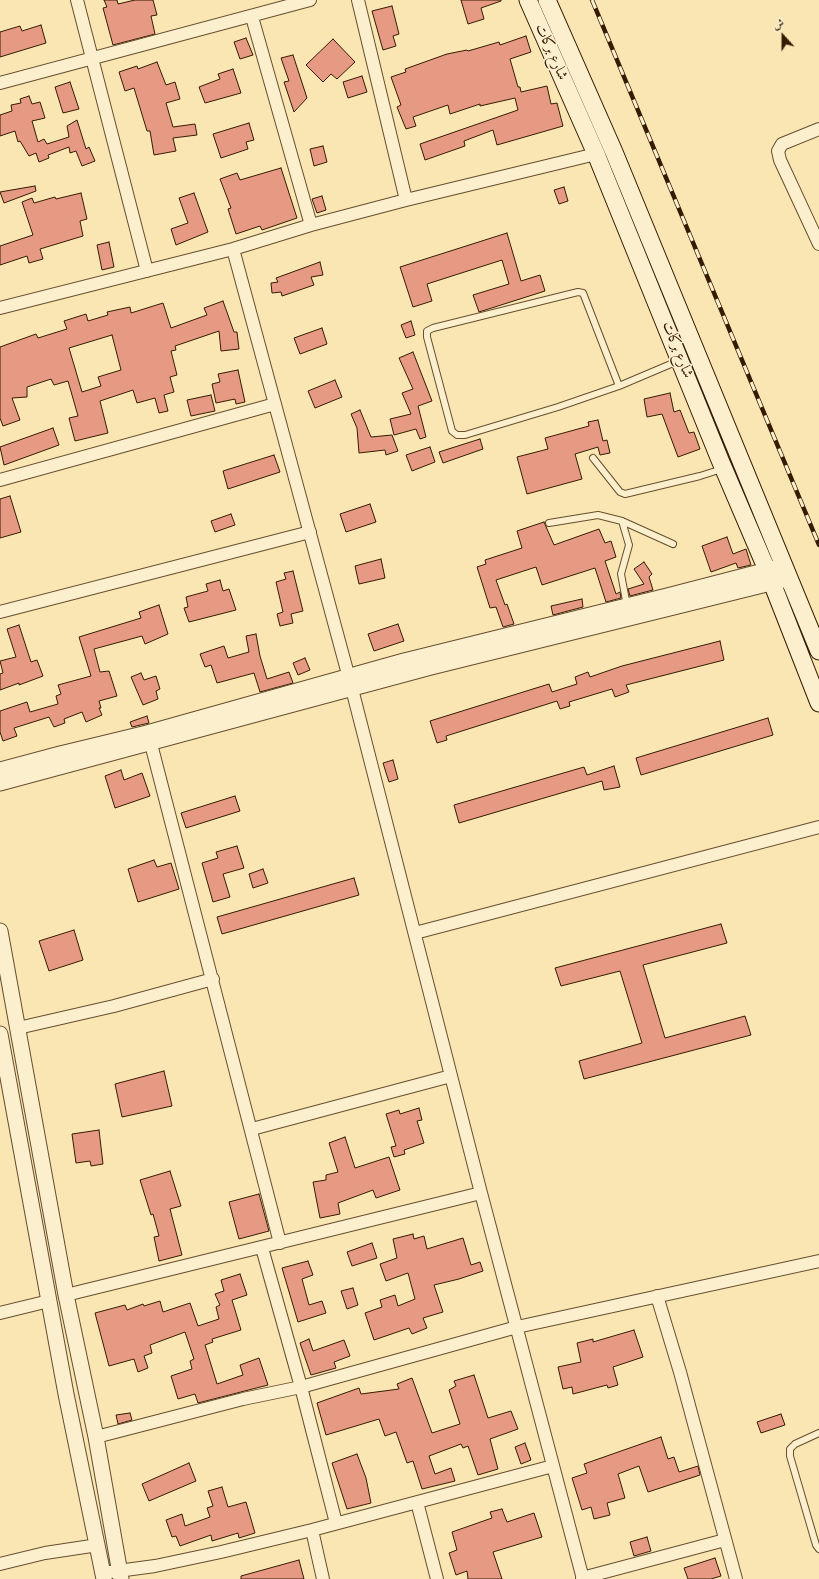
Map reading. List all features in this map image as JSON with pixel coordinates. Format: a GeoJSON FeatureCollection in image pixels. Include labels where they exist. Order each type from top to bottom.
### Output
{"type":"FeatureCollection","features":[{"type":"Feature","properties":{"kind":"main road","name":"شارع بركات"},"geometry":{"type":"LineString","coordinates":[[528,0],[596,154],[681,359],[724,468],[819,651]]}},
{"type":"Feature","properties":{"kind":"main road","name":"شارع بركات"},"geometry":{"type":"LineString","coordinates":[[547,0],[614,152],[778,574],[819,703]]}},
{"type":"Feature","properties":{"kind":"street"},"geometry":{"type":"LineString","coordinates":[[77,0],[147,270]]}},
{"type":"Feature","properties":{"kind":"street"},"geometry":{"type":"LineString","coordinates":[[0,84],[252,17],[310,0]]}},
{"type":"Feature","properties":{"kind":"street"},"geometry":{"type":"LineString","coordinates":[[358,0],[406,200]]}},
{"type":"Feature","properties":{"kind":"street"},"geometry":{"type":"LineString","coordinates":[[252,17],[311,225]]}},
{"type":"Feature","properties":{"kind":"street"},"geometry":{"type":"LineString","coordinates":[[819,129],[782,144],[778,151],[780,160],[819,244]]}},
{"type":"Feature","properties":{"kind":"street"},"geometry":{"type":"LineString","coordinates":[[0,308],[233,249],[311,225],[406,200],[596,154]]}},
{"type":"Feature","properties":{"kind":"street"},"geometry":{"type":"LineString","coordinates":[[233,249],[350,682],[480,1193],[583,1578],[725,1540]]}},
{"type":"Feature","properties":{"kind":"street"},"geometry":{"type":"LineString","coordinates":[[0,480],[274,404]]}},
{"type":"Feature","properties":{"kind":"street"},"geometry":{"type":"LineString","coordinates":[[0,612],[310,532]]}},
{"type":"Feature","properties":{"kind":"street"},"geometry":{"type":"LineString","coordinates":[[0,770],[350,682],[627,606],[778,574]]}},
{"type":"Feature","properties":{"kind":"street"},"geometry":{"type":"LineString","coordinates":[[0,783],[60,766],[151,744],[350,682],[431,667],[567,635],[778,574]]}},
{"type":"Feature","properties":{"kind":"street"},"geometry":{"type":"LineString","coordinates":[[151,744],[252,1129],[280,1243]]}},
{"type":"Feature","properties":{"kind":"street"},"geometry":{"type":"LineString","coordinates":[[415,933],[819,827]]}},
{"type":"Feature","properties":{"kind":"street"},"geometry":{"type":"LineString","coordinates":[[0,931],[66,1295],[96,1437],[121,1575]]}},
{"type":"Feature","properties":{"kind":"street"},"geometry":{"type":"LineString","coordinates":[[18,1028],[114,1006],[212,979]]}},
{"type":"Feature","properties":{"kind":"street"},"geometry":{"type":"LineString","coordinates":[[0,1034],[49,1301],[104,1576],[121,1575],[312,1530],[553,1466]]}},
{"type":"Feature","properties":{"kind":"street"},"geometry":{"type":"LineString","coordinates":[[252,1129],[451,1076]]}},
{"type":"Feature","properties":{"kind":"street"},"geometry":{"type":"LineString","coordinates":[[66,1295],[262,1248],[480,1193]]}},
{"type":"Feature","properties":{"kind":"street"},"geometry":{"type":"LineString","coordinates":[[262,1248],[301,1387],[336,1523]]}},
{"type":"Feature","properties":{"kind":"street"},"geometry":{"type":"LineString","coordinates":[[96,1437],[243,1399],[301,1387],[517,1327],[819,1261]]}},
{"type":"Feature","properties":{"kind":"street"},"geometry":{"type":"LineString","coordinates":[[657,1296],[680,1372],[736,1579]]}},
{"type":"Feature","properties":{"kind":"street"},"geometry":{"type":"LineString","coordinates":[[0,1313],[49,1301]]}},
{"type":"Feature","properties":{"kind":"street"},"geometry":{"type":"LineString","coordinates":[[417,1502],[437,1579]]}},
{"type":"Feature","properties":{"kind":"street"},"geometry":{"type":"LineString","coordinates":[[312,1530],[323,1579]]}},
{"type":"Feature","properties":{"kind":"street"},"geometry":{"type":"LineString","coordinates":[[0,1564],[45,1554],[98,1545]]}},
{"type":"Feature","properties":{"kind":"lane"},"geometry":{"type":"LineString","coordinates":[[619,386],[583,292],[432,328],[428,331],[427,337],[452,431],[457,435],[465,435],[558,407],[619,386],[681,359]]}},
{"type":"Feature","properties":{"kind":"lane"},"geometry":{"type":"LineString","coordinates":[[593,458],[620,492],[625,494],[700,476],[724,468]]}},
{"type":"Feature","properties":{"kind":"lane"},"geometry":{"type":"LineString","coordinates":[[548,523],[598,515],[622,521],[673,544]]}},
{"type":"Feature","properties":{"kind":"lane"},"geometry":{"type":"LineString","coordinates":[[622,521],[629,545],[629,552],[621,574],[627,606]]}},
{"type":"Feature","properties":{"kind":"lane"},"geometry":{"type":"LineString","coordinates":[[819,1433],[795,1444],[790,1449],[790,1456],[816,1545],[819,1549]]}},
{"type":"Feature","properties":{"kind":"building"},"geometry":{"type":"Polygon","coordinates":[[[104,0],[117,0],[118,4],[135,0],[153,0],[157,15],[151,16],[155,34],[113,45],[103,8],[107,7],[104,0]]]}},
{"type":"Feature","properties":{"kind":"building"},"geometry":{"type":"Polygon","coordinates":[[[461,0],[501,1],[481,8],[484,19],[468,24],[461,0]]]}},
{"type":"Feature","properties":{"kind":"building"},"geometry":{"type":"Polygon","coordinates":[[[392,6],[399,34],[393,36],[396,46],[383,50],[372,11],[392,6]]]}},
{"type":"Feature","properties":{"kind":"building"},"geometry":{"type":"Polygon","coordinates":[[[41,25],[46,43],[0,57],[0,32],[20,26],[22,31],[41,25]]]}},
{"type":"Feature","properties":{"kind":"building"},"geometry":{"type":"Polygon","coordinates":[[[526,36],[531,52],[510,59],[518,87],[520,87],[521,92],[547,86],[551,104],[557,103],[563,126],[497,145],[493,130],[464,141],[465,146],[425,160],[420,144],[518,110],[515,98],[480,106],[480,104],[450,114],[448,105],[413,117],[416,126],[406,129],[397,107],[401,105],[391,77],[406,72],[405,69],[447,54],[468,51],[499,42],[500,45],[526,36]]]}},
{"type":"Feature","properties":{"kind":"building"},"geometry":{"type":"Polygon","coordinates":[[[246,38],[253,55],[240,59],[234,42],[246,38]]]}},
{"type":"Feature","properties":{"kind":"building"},"geometry":{"type":"Polygon","coordinates":[[[333,39],[355,62],[337,79],[331,74],[323,82],[306,65],[333,39]]]}},
{"type":"Feature","properties":{"kind":"building"},"geometry":{"type":"Polygon","coordinates":[[[293,55],[307,98],[294,112],[284,82],[289,81],[281,58],[293,55]]]}},
{"type":"Feature","properties":{"kind":"building"},"geometry":{"type":"Polygon","coordinates":[[[157,62],[166,85],[175,82],[180,99],[166,103],[173,127],[195,124],[197,135],[173,138],[176,151],[154,155],[150,131],[147,131],[134,88],[125,91],[119,72],[137,66],[138,69],[157,62]]]}},
{"type":"Feature","properties":{"kind":"building"},"geometry":{"type":"Polygon","coordinates":[[[233,69],[241,93],[205,103],[199,87],[220,79],[218,74],[233,69]]]}},
{"type":"Feature","properties":{"kind":"building"},"geometry":{"type":"Polygon","coordinates":[[[362,76],[367,92],[348,98],[343,82],[362,76]]]}},
{"type":"Feature","properties":{"kind":"building"},"geometry":{"type":"Polygon","coordinates":[[[70,82],[79,109],[63,113],[55,87],[70,82]]]}},
{"type":"Feature","properties":{"kind":"building"},"geometry":{"type":"Polygon","coordinates":[[[29,96],[32,104],[40,102],[45,118],[32,121],[38,142],[44,139],[47,144],[69,137],[67,126],[77,120],[86,149],[89,147],[95,161],[82,166],[76,151],[70,153],[69,147],[48,155],[49,158],[39,162],[36,153],[29,156],[20,141],[18,142],[15,131],[0,136],[0,115],[12,111],[11,105],[21,103],[20,99],[29,96]]]}},
{"type":"Feature","properties":{"kind":"building"},"geometry":{"type":"Polygon","coordinates":[[[249,123],[254,140],[246,142],[248,149],[221,158],[213,134],[249,123]]]}},
{"type":"Feature","properties":{"kind":"building"},"geometry":{"type":"Polygon","coordinates":[[[323,146],[327,162],[314,166],[310,149],[323,146]]]}},
{"type":"Feature","properties":{"kind":"building"},"geometry":{"type":"Polygon","coordinates":[[[281,168],[297,218],[262,230],[260,226],[236,234],[228,209],[231,208],[220,179],[237,173],[240,180],[281,168]]]}},
{"type":"Feature","properties":{"kind":"building"},"geometry":{"type":"Polygon","coordinates":[[[35,186],[36,191],[4,203],[0,192],[35,186]]]}},
{"type":"Feature","properties":{"kind":"building"},"geometry":{"type":"Polygon","coordinates":[[[564,187],[568,201],[559,204],[554,190],[564,187]]]}},
{"type":"Feature","properties":{"kind":"building"},"geometry":{"type":"Polygon","coordinates":[[[81,193],[87,219],[80,221],[83,236],[40,249],[43,259],[29,263],[27,256],[0,265],[0,246],[33,235],[22,202],[32,198],[34,203],[55,197],[56,199],[81,193]]]}},
{"type":"Feature","properties":{"kind":"building"},"geometry":{"type":"Polygon","coordinates":[[[194,193],[208,232],[176,245],[171,229],[188,223],[179,198],[194,193]]]}},
{"type":"Feature","properties":{"kind":"building"},"geometry":{"type":"Polygon","coordinates":[[[322,196],[326,210],[317,213],[312,199],[322,196]]]}},
{"type":"Feature","properties":{"kind":"building"},"geometry":{"type":"Polygon","coordinates":[[[507,233],[521,281],[540,275],[545,291],[479,312],[473,295],[509,284],[502,260],[427,284],[432,301],[413,307],[400,267],[507,233]]]}},
{"type":"Feature","properties":{"kind":"building"},"geometry":{"type":"Polygon","coordinates":[[[109,242],[114,267],[102,270],[97,245],[109,242]]]}},
{"type":"Feature","properties":{"kind":"building"},"geometry":{"type":"Polygon","coordinates":[[[320,262],[323,275],[311,277],[314,285],[282,296],[281,292],[272,293],[271,283],[278,282],[276,278],[320,262]]]}},
{"type":"Feature","properties":{"kind":"building"},"geometry":{"type":"Polygon","coordinates":[[[223,301],[234,332],[237,332],[239,349],[221,351],[219,331],[175,346],[176,350],[171,351],[177,375],[170,377],[174,392],[164,395],[168,411],[159,413],[155,398],[137,403],[133,390],[100,401],[108,433],[75,441],[69,418],[78,416],[68,381],[54,385],[51,379],[27,387],[27,397],[12,398],[20,420],[3,426],[0,418],[0,347],[36,334],[38,338],[67,329],[64,321],[86,314],[88,321],[108,315],[107,312],[130,307],[131,313],[163,303],[171,328],[207,315],[204,308],[223,301]],[[112,335],[69,348],[82,392],[101,386],[98,377],[121,370],[112,335]]]}},
{"type":"Feature","properties":{"kind":"building"},"geometry":{"type":"Polygon","coordinates":[[[411,321],[415,335],[406,338],[401,325],[411,321]]]}},
{"type":"Feature","properties":{"kind":"building"},"geometry":{"type":"Polygon","coordinates":[[[322,328],[327,344],[300,354],[294,338],[322,328]]]}},
{"type":"Feature","properties":{"kind":"building"},"geometry":{"type":"Polygon","coordinates":[[[413,352],[432,401],[418,406],[426,437],[420,439],[416,429],[394,435],[390,419],[411,414],[402,393],[413,389],[399,358],[413,352]]]}},
{"type":"Feature","properties":{"kind":"building"},"geometry":{"type":"Polygon","coordinates":[[[238,370],[245,402],[236,404],[235,399],[216,403],[212,384],[220,382],[218,374],[238,370]]]}},
{"type":"Feature","properties":{"kind":"building"},"geometry":{"type":"Polygon","coordinates":[[[335,380],[342,397],[315,408],[308,391],[335,380]]]}},
{"type":"Feature","properties":{"kind":"building"},"geometry":{"type":"Polygon","coordinates":[[[670,393],[674,412],[680,410],[689,433],[694,432],[700,449],[678,457],[662,414],[647,417],[644,399],[670,393]]]}},
{"type":"Feature","properties":{"kind":"building"},"geometry":{"type":"Polygon","coordinates":[[[211,395],[215,411],[191,416],[187,400],[211,395]]]}},
{"type":"Feature","properties":{"kind":"building"},"geometry":{"type":"Polygon","coordinates":[[[360,410],[371,437],[392,435],[398,451],[386,455],[385,450],[359,453],[357,428],[351,414],[360,410]]]}},
{"type":"Feature","properties":{"kind":"building"},"geometry":{"type":"Polygon","coordinates":[[[598,420],[603,441],[607,440],[610,453],[600,455],[598,447],[575,454],[582,479],[527,494],[517,457],[548,449],[545,438],[589,426],[588,422],[598,420]]]}},
{"type":"Feature","properties":{"kind":"building"},"geometry":{"type":"Polygon","coordinates":[[[53,428],[59,445],[4,465],[0,447],[53,428]]]}},
{"type":"Feature","properties":{"kind":"building"},"geometry":{"type":"Polygon","coordinates":[[[480,439],[483,449],[443,463],[439,452],[480,439]]]}},
{"type":"Feature","properties":{"kind":"building"},"geometry":{"type":"Polygon","coordinates":[[[430,447],[435,462],[412,471],[406,455],[430,447]]]}},
{"type":"Feature","properties":{"kind":"building"},"geometry":{"type":"Polygon","coordinates":[[[274,455],[280,472],[228,489],[223,471],[274,455]]]}},
{"type":"Feature","properties":{"kind":"building"},"geometry":{"type":"Polygon","coordinates":[[[10,496],[21,532],[0,538],[0,499],[10,496]]]}},
{"type":"Feature","properties":{"kind":"building"},"geometry":{"type":"Polygon","coordinates":[[[370,504],[376,522],[346,532],[340,514],[370,504]]]}},
{"type":"Feature","properties":{"kind":"building"},"geometry":{"type":"Polygon","coordinates":[[[231,514],[235,525],[215,532],[211,521],[231,514]]]}},
{"type":"Feature","properties":{"kind":"building"},"geometry":{"type":"Polygon","coordinates":[[[544,522],[554,545],[599,529],[605,543],[611,541],[616,557],[605,561],[616,594],[620,592],[621,598],[606,602],[595,568],[542,585],[536,567],[496,580],[514,624],[503,627],[496,607],[490,608],[477,567],[486,564],[485,560],[522,548],[517,531],[544,522]]]}},
{"type":"Feature","properties":{"kind":"building"},"geometry":{"type":"Polygon","coordinates":[[[727,537],[733,554],[746,549],[751,565],[738,568],[736,563],[711,572],[702,546],[727,537]]]}},
{"type":"Feature","properties":{"kind":"building"},"geometry":{"type":"Polygon","coordinates":[[[381,559],[385,578],[359,584],[355,566],[381,559]]]}},
{"type":"Feature","properties":{"kind":"building"},"geometry":{"type":"Polygon","coordinates":[[[644,562],[652,574],[649,577],[653,590],[630,596],[628,589],[644,584],[634,569],[644,562]]]}},
{"type":"Feature","properties":{"kind":"building"},"geometry":{"type":"Polygon","coordinates":[[[293,571],[303,611],[291,614],[293,623],[280,626],[277,614],[283,612],[276,582],[286,579],[284,573],[293,571]]]}},
{"type":"Feature","properties":{"kind":"building"},"geometry":{"type":"Polygon","coordinates":[[[220,580],[223,591],[229,589],[236,610],[189,622],[184,608],[188,607],[186,597],[208,591],[206,584],[220,580]]]}},
{"type":"Feature","properties":{"kind":"building"},"geometry":{"type":"Polygon","coordinates":[[[582,599],[583,607],[553,615],[551,606],[582,599]]]}},
{"type":"Feature","properties":{"kind":"building"},"geometry":{"type":"Polygon","coordinates":[[[159,605],[168,634],[145,644],[142,636],[94,649],[100,672],[109,671],[117,696],[99,701],[101,708],[99,708],[102,715],[86,722],[82,712],[64,719],[65,723],[54,727],[49,717],[14,728],[17,736],[3,741],[0,732],[0,711],[27,702],[30,712],[58,704],[56,696],[61,694],[58,685],[91,676],[79,637],[141,618],[139,612],[159,605]]]}},
{"type":"Feature","properties":{"kind":"building"},"geometry":{"type":"Polygon","coordinates":[[[398,624],[404,641],[374,651],[368,634],[398,624]]]}},
{"type":"Feature","properties":{"kind":"building"},"geometry":{"type":"Polygon","coordinates":[[[19,625],[31,662],[37,660],[43,676],[0,690],[0,674],[3,673],[0,661],[16,657],[7,629],[19,625]]]}},
{"type":"Feature","properties":{"kind":"building"},"geometry":{"type":"Polygon","coordinates":[[[256,634],[260,656],[267,679],[289,672],[293,683],[260,692],[254,673],[217,683],[211,665],[205,667],[200,654],[224,646],[228,658],[249,652],[246,636],[256,634]]]}},
{"type":"Feature","properties":{"kind":"building"},"geometry":{"type":"Polygon","coordinates":[[[720,641],[724,660],[626,685],[629,692],[615,697],[612,689],[569,702],[570,706],[560,709],[557,701],[446,736],[447,740],[437,743],[430,721],[549,684],[552,692],[577,684],[575,677],[588,672],[590,677],[622,666],[720,641]]]}},
{"type":"Feature","properties":{"kind":"building"},"geometry":{"type":"Polygon","coordinates":[[[305,658],[310,670],[298,675],[293,663],[305,658]]]}},
{"type":"Feature","properties":{"kind":"building"},"geometry":{"type":"Polygon","coordinates":[[[141,673],[144,680],[156,676],[160,689],[156,691],[158,699],[143,705],[131,677],[141,673]]]}},
{"type":"Feature","properties":{"kind":"building"},"geometry":{"type":"Polygon","coordinates":[[[147,716],[149,723],[132,727],[130,722],[147,716]]]}},
{"type":"Feature","properties":{"kind":"building"},"geometry":{"type":"Polygon","coordinates":[[[768,718],[773,735],[641,775],[636,758],[768,718]]]}},
{"type":"Feature","properties":{"kind":"building"},"geometry":{"type":"Polygon","coordinates":[[[393,760],[398,779],[389,782],[383,763],[393,760]]]}},
{"type":"Feature","properties":{"kind":"building"},"geometry":{"type":"Polygon","coordinates":[[[614,766],[620,787],[604,790],[602,781],[459,823],[454,805],[584,767],[587,775],[614,766]]]}},
{"type":"Feature","properties":{"kind":"building"},"geometry":{"type":"Polygon","coordinates":[[[121,770],[124,780],[142,773],[150,796],[115,808],[105,776],[121,770]]]}},
{"type":"Feature","properties":{"kind":"building"},"geometry":{"type":"Polygon","coordinates":[[[235,796],[240,811],[186,828],[181,813],[235,796]]]}},
{"type":"Feature","properties":{"kind":"building"},"geometry":{"type":"Polygon","coordinates":[[[237,846],[244,868],[223,874],[230,897],[213,902],[202,863],[218,858],[216,852],[237,846]]]}},
{"type":"Feature","properties":{"kind":"building"},"geometry":{"type":"Polygon","coordinates":[[[154,860],[157,867],[171,863],[179,889],[138,902],[128,869],[154,860]]]}},
{"type":"Feature","properties":{"kind":"building"},"geometry":{"type":"Polygon","coordinates":[[[263,869],[268,883],[253,888],[249,874],[263,869]]]}},
{"type":"Feature","properties":{"kind":"building"},"geometry":{"type":"Polygon","coordinates":[[[354,878],[359,895],[222,934],[217,917],[354,878]]]}},
{"type":"Feature","properties":{"kind":"building"},"geometry":{"type":"Polygon","coordinates":[[[721,924],[727,943],[643,965],[665,1038],[745,1016],[751,1035],[584,1079],[579,1061],[642,1043],[620,971],[561,986],[555,968],[721,924]]]}},
{"type":"Feature","properties":{"kind":"building"},"geometry":{"type":"Polygon","coordinates":[[[74,930],[83,960],[49,971],[39,941],[74,930]]]}},
{"type":"Feature","properties":{"kind":"building"},"geometry":{"type":"Polygon","coordinates":[[[164,1071],[172,1106],[122,1117],[115,1084],[164,1071]]]}},
{"type":"Feature","properties":{"kind":"building"},"geometry":{"type":"Polygon","coordinates":[[[419,1108],[422,1120],[417,1121],[424,1143],[404,1150],[405,1154],[394,1157],[391,1147],[396,1146],[386,1114],[399,1110],[400,1114],[419,1108]]]}},
{"type":"Feature","properties":{"kind":"building"},"geometry":{"type":"Polygon","coordinates":[[[99,1130],[103,1164],[91,1166],[90,1161],[76,1163],[72,1134],[99,1130]]]}},
{"type":"Feature","properties":{"kind":"building"},"geometry":{"type":"Polygon","coordinates":[[[345,1137],[355,1168],[389,1157],[400,1190],[376,1198],[373,1190],[338,1203],[340,1214],[320,1218],[313,1182],[326,1180],[326,1175],[338,1172],[329,1143],[345,1137]]]}},
{"type":"Feature","properties":{"kind":"building"},"geometry":{"type":"Polygon","coordinates":[[[170,1171],[181,1206],[170,1209],[182,1255],[159,1261],[154,1237],[159,1236],[153,1214],[151,1215],[140,1180],[170,1171]]]}},
{"type":"Feature","properties":{"kind":"building"},"geometry":{"type":"Polygon","coordinates":[[[259,1194],[269,1231],[239,1239],[229,1202],[259,1194]]]}},
{"type":"Feature","properties":{"kind":"building"},"geometry":{"type":"Polygon","coordinates":[[[413,1234],[414,1239],[424,1236],[427,1249],[463,1238],[471,1265],[480,1262],[483,1271],[434,1285],[443,1312],[423,1318],[427,1328],[412,1334],[409,1328],[374,1340],[365,1313],[382,1307],[380,1300],[395,1295],[398,1306],[415,1299],[408,1273],[386,1281],[380,1264],[397,1258],[393,1239],[413,1234]]]}},
{"type":"Feature","properties":{"kind":"building"},"geometry":{"type":"Polygon","coordinates":[[[372,1243],[377,1258],[352,1266],[347,1252],[372,1243]]]}},
{"type":"Feature","properties":{"kind":"building"},"geometry":{"type":"Polygon","coordinates":[[[308,1261],[313,1275],[302,1279],[309,1305],[322,1301],[326,1313],[298,1322],[282,1268],[308,1261]]]}},
{"type":"Feature","properties":{"kind":"building"},"geometry":{"type":"Polygon","coordinates":[[[240,1274],[247,1295],[232,1300],[241,1330],[212,1339],[213,1342],[205,1345],[217,1384],[243,1375],[240,1365],[259,1358],[268,1385],[198,1403],[195,1394],[178,1399],[171,1376],[192,1369],[190,1361],[194,1359],[185,1332],[150,1345],[152,1353],[144,1356],[148,1368],[138,1372],[134,1359],[109,1366],[95,1313],[125,1305],[127,1310],[143,1304],[144,1306],[160,1301],[163,1312],[190,1303],[198,1326],[219,1319],[216,1307],[220,1305],[215,1294],[224,1291],[221,1280],[240,1274]]]}},
{"type":"Feature","properties":{"kind":"building"},"geometry":{"type":"Polygon","coordinates":[[[353,1288],[358,1305],[347,1309],[341,1291],[353,1288]]]}},
{"type":"Feature","properties":{"kind":"building"},"geometry":{"type":"Polygon","coordinates":[[[634,1330],[643,1357],[613,1367],[618,1385],[608,1388],[607,1385],[573,1394],[572,1387],[563,1389],[558,1367],[581,1362],[577,1343],[593,1339],[593,1342],[634,1330]]]}},
{"type":"Feature","properties":{"kind":"building"},"geometry":{"type":"Polygon","coordinates":[[[309,1339],[313,1351],[344,1340],[350,1356],[334,1362],[336,1368],[311,1375],[300,1343],[309,1339]]]}},
{"type":"Feature","properties":{"kind":"building"},"geometry":{"type":"Polygon","coordinates":[[[474,1375],[488,1418],[511,1411],[518,1429],[490,1439],[498,1469],[478,1475],[468,1446],[463,1448],[461,1444],[429,1456],[435,1474],[451,1468],[455,1481],[422,1489],[413,1461],[407,1463],[396,1432],[385,1436],[379,1419],[326,1435],[317,1403],[359,1388],[361,1394],[399,1389],[397,1384],[412,1378],[432,1433],[460,1424],[449,1390],[456,1386],[454,1381],[474,1375]]]}},
{"type":"Feature","properties":{"kind":"building"},"geometry":{"type":"Polygon","coordinates":[[[130,1413],[132,1420],[118,1424],[116,1415],[130,1413]]]}},
{"type":"Feature","properties":{"kind":"building"},"geometry":{"type":"Polygon","coordinates":[[[781,1414],[785,1425],[761,1433],[757,1422],[781,1414]]]}},
{"type":"Feature","properties":{"kind":"building"},"geometry":{"type":"Polygon","coordinates":[[[661,1437],[668,1459],[674,1457],[679,1472],[698,1466],[700,1475],[648,1492],[639,1466],[618,1474],[625,1498],[607,1503],[610,1515],[594,1519],[591,1507],[582,1510],[572,1478],[587,1473],[584,1464],[661,1437]]]}},
{"type":"Feature","properties":{"kind":"building"},"geometry":{"type":"Polygon","coordinates":[[[525,1443],[531,1460],[521,1464],[515,1447],[525,1443]]]}},
{"type":"Feature","properties":{"kind":"building"},"geometry":{"type":"Polygon","coordinates":[[[357,1454],[366,1478],[371,1503],[347,1509],[332,1463],[357,1454]]]}},
{"type":"Feature","properties":{"kind":"building"},"geometry":{"type":"Polygon","coordinates":[[[189,1463],[196,1481],[149,1501],[142,1484],[189,1463]]]}},
{"type":"Feature","properties":{"kind":"building"},"geometry":{"type":"Polygon","coordinates":[[[222,1487],[228,1507],[246,1502],[255,1533],[239,1538],[238,1533],[212,1541],[211,1535],[180,1546],[176,1536],[172,1537],[166,1520],[182,1514],[185,1526],[210,1517],[207,1508],[213,1506],[208,1491],[222,1487]]]}},
{"type":"Feature","properties":{"kind":"building"},"geometry":{"type":"Polygon","coordinates":[[[502,1509],[507,1522],[534,1513],[542,1537],[493,1552],[502,1579],[468,1579],[467,1571],[456,1575],[449,1553],[457,1550],[452,1532],[492,1518],[490,1512],[502,1509]]]}},
{"type":"Feature","properties":{"kind":"building"},"geometry":{"type":"Polygon","coordinates":[[[647,1537],[651,1551],[634,1556],[630,1542],[647,1537]]]}},
{"type":"Feature","properties":{"kind":"building"},"geometry":{"type":"Polygon","coordinates":[[[715,1558],[721,1576],[711,1579],[688,1579],[684,1568],[715,1558]]]}},
{"type":"Feature","properties":{"kind":"building"},"geometry":{"type":"Polygon","coordinates":[[[299,1560],[304,1579],[241,1579],[241,1576],[299,1560]]]}},
{"type":"Feature","properties":{"kind":"railway"},"geometry":{"type":"LineString","coordinates":[[592,0],[819,545]]}}]}
